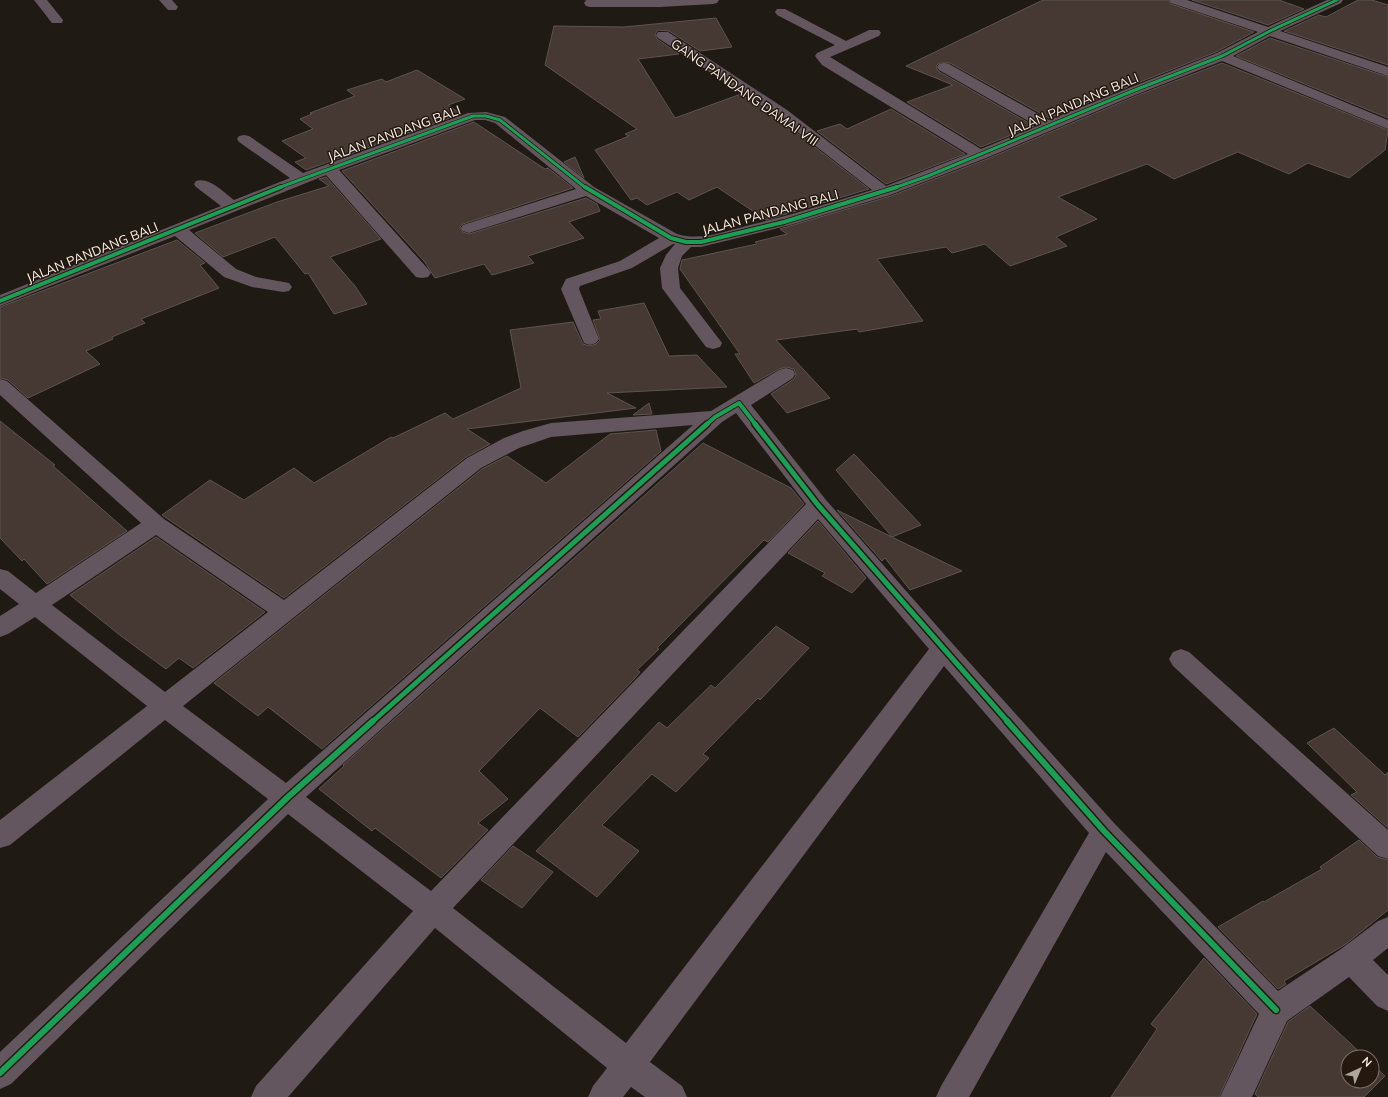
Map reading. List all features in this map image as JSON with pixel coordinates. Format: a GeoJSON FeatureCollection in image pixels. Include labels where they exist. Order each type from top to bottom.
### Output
{"type":"FeatureCollection","features":[{"type":"Feature","properties":{"kind":"street"},"geometry":{"type":"LineString","coordinates":[[40,0],[57,20]]}},
{"type":"Feature","properties":{"kind":"street"},"geometry":{"type":"LineString","coordinates":[[590,3],[713,0]]}},
{"type":"Feature","properties":{"kind":"street"},"geometry":{"type":"LineString","coordinates":[[1175,0],[1388,72]]}},
{"type":"Feature","properties":{"kind":"street","name":"JALAN PANDANG BALI"},"geometry":{"type":"LineString","coordinates":[[0,301],[300,179],[473,116],[486,116],[500,120],[588,190],[678,240],[701,242],[722,238],[784,222],[884,192],[981,155],[1048,126],[1222,56],[1270,31],[1337,0]]}},
{"type":"Feature","properties":{"kind":"street"},"geometry":{"type":"LineString","coordinates":[[781,12],[844,45]]}},
{"type":"Feature","properties":{"kind":"street"},"geometry":{"type":"LineString","coordinates":[[874,34],[844,45],[822,56],[827,62],[981,155]]}},
{"type":"Feature","properties":{"kind":"street","name":"GANG PANDANG DAMAI VIII"},"geometry":{"type":"LineString","coordinates":[[663,35],[782,113],[884,192]]}},
{"type":"Feature","properties":{"kind":"street"},"geometry":{"type":"LineString","coordinates":[[1222,56],[1388,125]]}},
{"type":"Feature","properties":{"kind":"street"},"geometry":{"type":"LineString","coordinates":[[944,67],[1048,126]]}},
{"type":"Feature","properties":{"kind":"street"},"geometry":{"type":"LineString","coordinates":[[244,139],[300,179]]}},
{"type":"Feature","properties":{"kind":"street"},"geometry":{"type":"LineString","coordinates":[[329,169],[422,273]]}},
{"type":"Feature","properties":{"kind":"street"},"geometry":{"type":"LineString","coordinates":[[202,184],[232,206]]}},
{"type":"Feature","properties":{"kind":"street"},"geometry":{"type":"LineString","coordinates":[[469,228],[588,190]]}},
{"type":"Feature","properties":{"kind":"street"},"geometry":{"type":"LineString","coordinates":[[177,229],[230,273],[252,282],[283,288]]}},
{"type":"Feature","properties":{"kind":"street"},"geometry":{"type":"LineString","coordinates":[[590,339],[570,289],[572,283],[583,278],[620,267],[678,240]]}},
{"type":"Feature","properties":{"kind":"street"},"geometry":{"type":"LineString","coordinates":[[678,240],[669,268],[671,288],[713,343]]}},
{"type":"Feature","properties":{"kind":"street"},"geometry":{"type":"LineString","coordinates":[[0,1073],[288,797],[715,417],[786,374]]}},
{"type":"Feature","properties":{"kind":"street"},"geometry":{"type":"LineString","coordinates":[[0,385],[156,524],[284,611]]}},
{"type":"Feature","properties":{"kind":"street"},"geometry":{"type":"LineString","coordinates":[[739,403],[818,505],[1104,832],[1276,1010]]}},
{"type":"Feature","properties":{"kind":"street"},"geometry":{"type":"LineString","coordinates":[[0,836],[474,462],[526,436],[551,430],[715,417]]}},
{"type":"Feature","properties":{"kind":"street"},"geometry":{"type":"LineString","coordinates":[[267,1097],[433,909],[818,505]]}},
{"type":"Feature","properties":{"kind":"street"},"geometry":{"type":"LineString","coordinates":[[0,628],[156,524]]}},
{"type":"Feature","properties":{"kind":"street"},"geometry":{"type":"LineString","coordinates":[[0,577],[36,603],[165,706],[288,797],[433,909],[671,1097]]}},
{"type":"Feature","properties":{"kind":"street"},"geometry":{"type":"LineString","coordinates":[[604,1097],[943,649]]}},
{"type":"Feature","properties":{"kind":"street"},"geometry":{"type":"LineString","coordinates":[[1181,659],[1388,847]]}},
{"type":"Feature","properties":{"kind":"street"},"geometry":{"type":"LineString","coordinates":[[952,1097],[1104,832]]}},
{"type":"Feature","properties":{"kind":"street"},"geometry":{"type":"LineString","coordinates":[[1236,1097],[1276,1010],[1388,932]]}},
{"type":"Feature","properties":{"kind":"street"},"geometry":{"type":"LineString","coordinates":[[1351,959],[1388,996]]}},
{"type":"Feature","properties":{"kind":"building"},"geometry":{"type":"Polygon","coordinates":[[[1043,0],[1168,0],[1171,4],[1254,32],[1216,52],[1049,118],[950,63],[939,63],[936,66],[938,71],[1034,126],[981,147],[907,102],[953,85],[906,66],[1043,0]]]}},
{"type":"Feature","properties":{"kind":"building"},"geometry":{"type":"Polygon","coordinates":[[[1192,0],[1279,0],[1304,9],[1268,25],[1192,0]]]}},
{"type":"Feature","properties":{"kind":"building"},"geometry":{"type":"Polygon","coordinates":[[[1358,0],[1372,0],[1388,5],[1388,65],[1284,31],[1319,15],[1326,17],[1358,0]]]}},
{"type":"Feature","properties":{"kind":"building"},"geometry":{"type":"Polygon","coordinates":[[[716,18],[732,47],[700,51],[669,31],[658,30],[655,34],[657,39],[679,54],[638,59],[675,118],[741,94],[776,117],[869,189],[766,220],[717,187],[689,200],[677,192],[647,205],[637,198],[631,200],[595,150],[629,136],[625,134],[637,129],[545,65],[554,26],[624,27],[716,18]]]}},
{"type":"Feature","properties":{"kind":"building"},"geometry":{"type":"Polygon","coordinates":[[[1270,38],[1388,77],[1388,118],[1236,56],[1270,38]]]}},
{"type":"Feature","properties":{"kind":"building"},"geometry":{"type":"Polygon","coordinates":[[[1222,63],[1388,130],[1385,150],[1349,178],[1308,163],[1289,174],[1238,152],[1174,179],[1147,164],[1058,197],[1097,219],[1056,237],[1067,246],[1010,266],[985,244],[952,253],[946,247],[877,259],[923,321],[859,332],[857,329],[776,340],[830,398],[787,413],[771,394],[794,379],[796,375],[794,369],[786,367],[779,369],[754,383],[735,354],[740,354],[680,269],[682,260],[757,244],[755,242],[787,234],[780,229],[891,196],[987,159],[1136,96],[1222,63]]]}},
{"type":"Feature","properties":{"kind":"building"},"geometry":{"type":"Polygon","coordinates":[[[417,70],[465,99],[448,105],[461,114],[306,170],[295,162],[306,158],[282,141],[313,129],[300,119],[312,114],[310,113],[355,96],[347,90],[382,79],[386,82],[417,70]]]}},
{"type":"Feature","properties":{"kind":"building"},"geometry":{"type":"Polygon","coordinates":[[[891,109],[965,154],[886,184],[817,131],[840,124],[847,129],[891,109]]]}},
{"type":"Feature","properties":{"kind":"building"},"geometry":{"type":"Polygon","coordinates":[[[474,122],[545,169],[548,168],[573,188],[463,224],[460,227],[463,232],[469,234],[586,198],[597,204],[600,211],[569,222],[584,238],[528,256],[534,263],[492,275],[484,264],[435,278],[424,261],[342,171],[474,122]]]}},
{"type":"Feature","properties":{"kind":"building"},"geometry":{"type":"Polygon","coordinates":[[[575,157],[584,178],[564,162],[575,157]]]}},
{"type":"Feature","properties":{"kind":"building"},"geometry":{"type":"Polygon","coordinates":[[[326,177],[381,239],[330,257],[355,286],[367,304],[334,314],[308,273],[305,274],[275,237],[223,257],[195,233],[277,202],[329,186],[319,179],[326,177]]]}},
{"type":"Feature","properties":{"kind":"building"},"geometry":{"type":"Polygon","coordinates":[[[177,240],[205,263],[200,265],[219,288],[141,319],[145,323],[112,337],[113,339],[86,351],[100,364],[28,398],[8,380],[0,378],[0,307],[177,240]]]}},
{"type":"Feature","properties":{"kind":"building"},"geometry":{"type":"Polygon","coordinates":[[[644,303],[669,356],[697,355],[727,387],[607,393],[636,408],[467,429],[490,444],[466,457],[284,598],[162,515],[210,480],[244,500],[294,468],[314,483],[391,437],[393,438],[445,413],[453,419],[521,388],[510,330],[573,322],[583,344],[590,346],[596,344],[600,340],[593,320],[601,319],[598,311],[644,303]]]}},
{"type":"Feature","properties":{"kind":"building"},"geometry":{"type":"Polygon","coordinates":[[[649,403],[652,414],[633,415],[649,403]]]}},
{"type":"Feature","properties":{"kind":"building"},"geometry":{"type":"Polygon","coordinates":[[[0,421],[55,465],[53,466],[127,531],[47,584],[24,559],[22,561],[0,538],[0,421]]]}},
{"type":"Feature","properties":{"kind":"building"},"geometry":{"type":"Polygon","coordinates":[[[656,430],[661,451],[322,749],[268,707],[258,716],[214,683],[482,469],[507,456],[546,483],[610,434],[656,430]]]}},
{"type":"Feature","properties":{"kind":"building"},"geometry":{"type":"Polygon","coordinates":[[[703,443],[791,488],[804,504],[768,542],[764,540],[657,648],[659,649],[637,670],[640,672],[636,677],[578,737],[540,708],[479,771],[508,799],[478,823],[488,830],[441,878],[375,828],[372,831],[319,789],[344,766],[343,765],[703,443]]]}},
{"type":"Feature","properties":{"kind":"building"},"geometry":{"type":"Polygon","coordinates":[[[854,454],[921,525],[892,537],[836,470],[854,454]]]}},
{"type":"Feature","properties":{"kind":"building"},"geometry":{"type":"Polygon","coordinates":[[[837,510],[962,571],[910,590],[885,558],[882,561],[837,510]]]}},
{"type":"Feature","properties":{"kind":"building"},"geometry":{"type":"Polygon","coordinates":[[[818,521],[866,578],[852,593],[822,576],[825,573],[788,553],[818,521]]]}},
{"type":"Feature","properties":{"kind":"building"},"geometry":{"type":"Polygon","coordinates":[[[156,537],[265,612],[193,668],[179,658],[166,669],[121,636],[70,595],[156,537]]]}},
{"type":"Feature","properties":{"kind":"building"},"geometry":{"type":"Polygon","coordinates":[[[776,626],[809,648],[760,700],[758,698],[703,754],[709,758],[676,792],[652,774],[602,825],[639,851],[597,897],[536,851],[659,722],[667,728],[711,685],[715,688],[776,626]]]}},
{"type":"Feature","properties":{"kind":"building"},"geometry":{"type":"Polygon","coordinates":[[[1334,728],[1385,775],[1388,772],[1388,828],[1351,795],[1357,792],[1307,743],[1334,728]]]}},
{"type":"Feature","properties":{"kind":"building"},"geometry":{"type":"Polygon","coordinates":[[[1359,840],[1377,857],[1388,860],[1388,910],[1346,944],[1284,981],[1286,984],[1278,989],[1218,927],[1322,869],[1320,867],[1359,840]]]}},
{"type":"Feature","properties":{"kind":"building"},"geometry":{"type":"Polygon","coordinates":[[[513,846],[553,872],[522,908],[481,880],[513,846]]]}},
{"type":"Feature","properties":{"kind":"building"},"geometry":{"type":"Polygon","coordinates":[[[1204,958],[1257,1014],[1219,1097],[1111,1097],[1157,1029],[1151,1024],[1204,958]]]}},
{"type":"Feature","properties":{"kind":"building"},"geometry":{"type":"Polygon","coordinates":[[[1310,1006],[1356,1049],[1340,1049],[1340,1089],[1372,1089],[1364,1097],[1258,1097],[1255,1094],[1288,1022],[1310,1006]]]}},
{"type":"Feature","properties":{"kind":"building"},"geometry":{"type":"Polygon","coordinates":[[[1380,1071],[1385,1076],[1380,1081],[1380,1071]]]}},
{"type":"Feature","properties":{"kind":"cycle path"},"geometry":{"type":"LineString","coordinates":[[0,301],[301,179],[473,116],[486,116],[500,120],[588,190],[671,238],[686,242],[701,242],[784,222],[884,192],[928,176],[1130,92],[1222,56],[1270,31],[1337,0]]}},
{"type":"Feature","properties":{"kind":"cycle path"},"geometry":{"type":"LineString","coordinates":[[0,1073],[288,797],[715,417],[739,403],[818,505],[1104,831],[1276,1010]]}}]}
